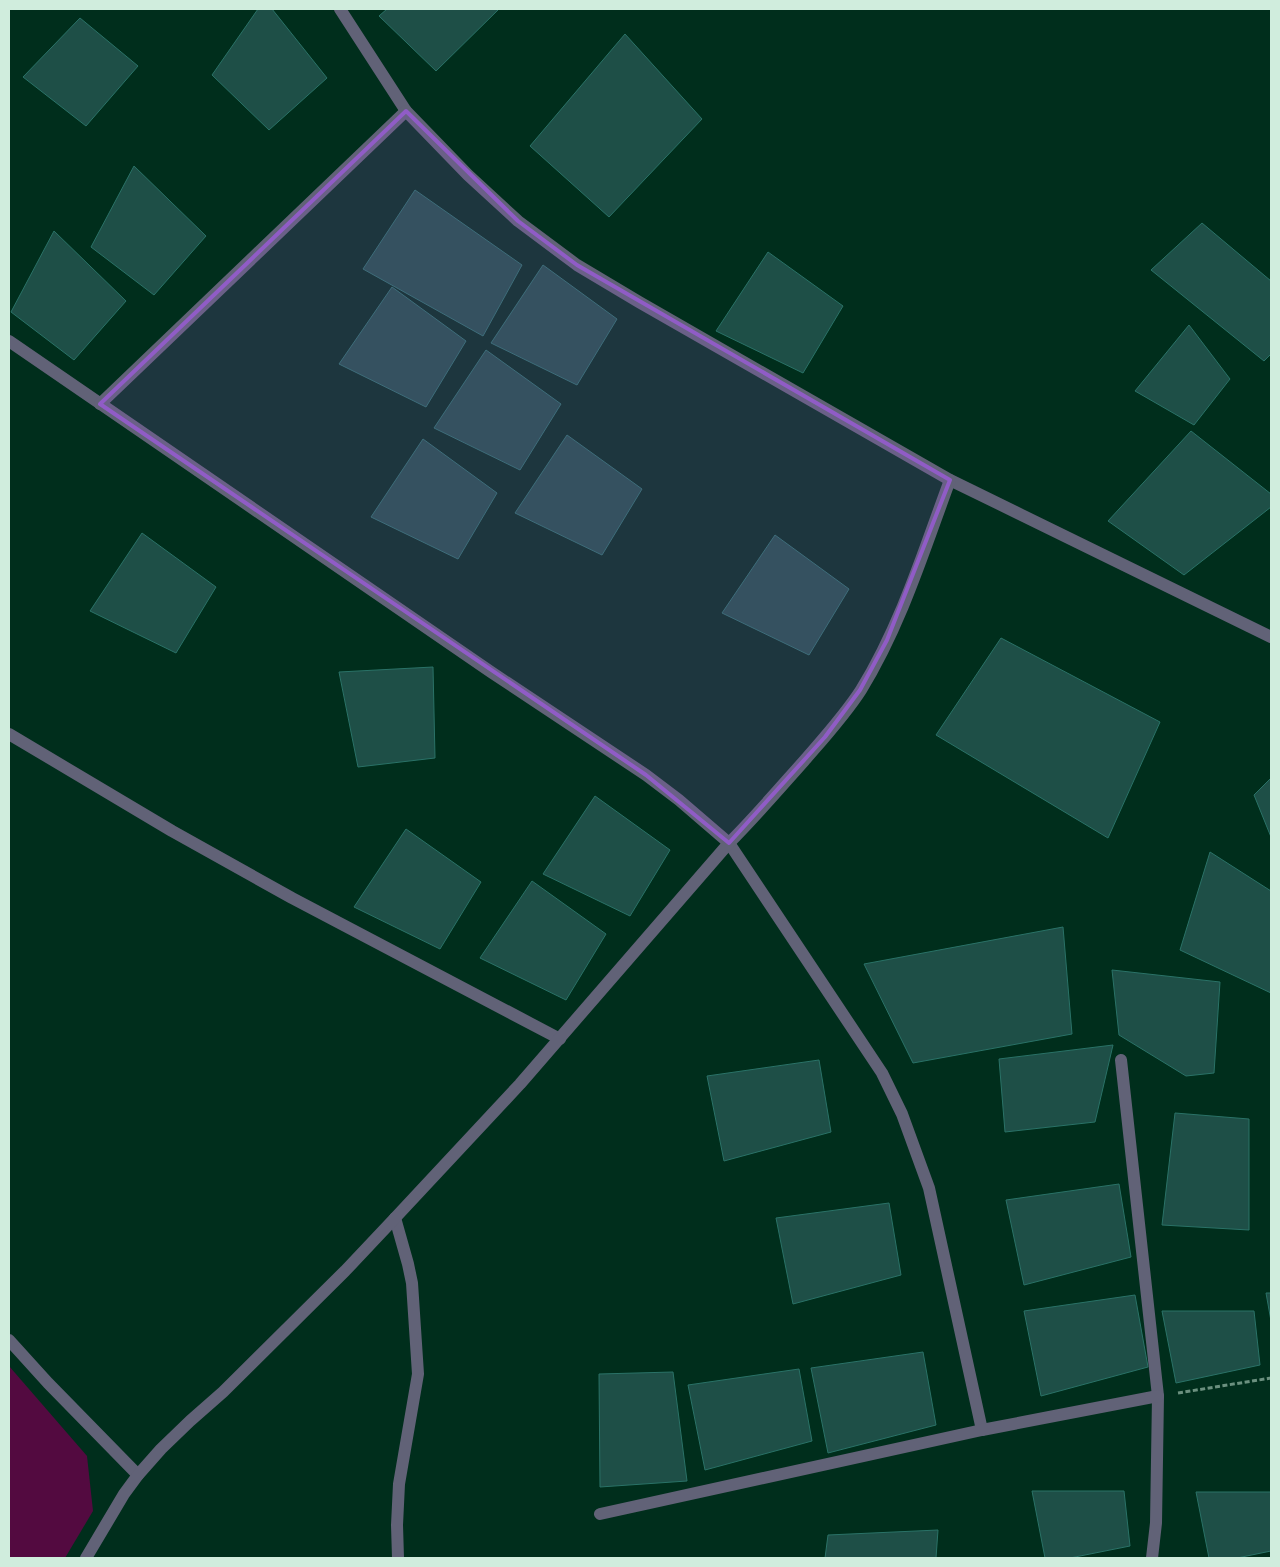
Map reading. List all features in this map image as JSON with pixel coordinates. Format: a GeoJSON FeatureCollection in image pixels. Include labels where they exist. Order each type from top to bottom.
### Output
{"type":"FeatureCollection","features":[{"type":"Feature","properties":{"kind":"street"},"geometry":{"type":"LineString","coordinates":[[340,9],[406,111],[468,175],[518,221],[577,265],[950,480],[1271,637]]}},
{"type":"Feature","properties":{"kind":"street"},"geometry":{"type":"LineString","coordinates":[[100,404],[406,111]]}},
{"type":"Feature","properties":{"kind":"street"},"geometry":{"type":"LineString","coordinates":[[9,341],[491,672],[646,775],[679,800],[729,843],[882,1074],[902,1114],[929,1188],[982,1430]]}},
{"type":"Feature","properties":{"kind":"street"},"geometry":{"type":"LineString","coordinates":[[86,1558],[120,1500],[138,1475],[166,1444],[223,1392],[338,1278],[395,1218],[560,1039],[729,843],[756,816],[825,737],[860,690],[887,640],[950,480]]}},
{"type":"Feature","properties":{"kind":"street"},"geometry":{"type":"LineString","coordinates":[[9,734],[172,831],[283,893],[560,1039]]}},
{"type":"Feature","properties":{"kind":"street"},"geometry":{"type":"LineString","coordinates":[[1121,1060],[1158,1396],[1156,1523],[1152,1558]]}},
{"type":"Feature","properties":{"kind":"street"},"geometry":{"type":"LineString","coordinates":[[395,1218],[412,1284],[418,1374],[399,1484],[398,1558]]}},
{"type":"Feature","properties":{"kind":"street"},"geometry":{"type":"LineString","coordinates":[[9,1340],[48,1383],[138,1475]]}},
{"type":"Feature","properties":{"kind":"street"},"geometry":{"type":"LineString","coordinates":[[600,1514],[982,1430],[1158,1396]]}},
{"type":"Feature","properties":{"kind":"path"},"geometry":{"type":"LineString","coordinates":[[1158,1396],[1271,1378]]}},
{"type":"Feature","properties":{"kind":"highlighted area"},"geometry":{"type":"Polygon","coordinates":[[[406,111],[518,221],[577,265],[950,480],[887,640],[860,690],[825,737],[729,843],[646,775],[100,404],[406,111]]]}},
{"type":"Feature","properties":{"kind":"shaded area"},"geometry":{"type":"Polygon","coordinates":[[[9,1366],[87,1456],[93,1511],[65,1558],[9,1558],[9,1366]]]}},
{"type":"Feature","properties":{"kind":"building"},"geometry":{"type":"Polygon","coordinates":[[[258,9],[272,9],[327,78],[269,130],[212,75],[258,9]]]}},
{"type":"Feature","properties":{"kind":"building"},"geometry":{"type":"Polygon","coordinates":[[[387,9],[499,9],[436,71],[379,16],[387,9]]]}},
{"type":"Feature","properties":{"kind":"building"},"geometry":{"type":"Polygon","coordinates":[[[80,18],[138,66],[86,126],[23,77],[80,18]]]}},
{"type":"Feature","properties":{"kind":"building"},"geometry":{"type":"Polygon","coordinates":[[[625,34],[702,119],[609,217],[530,146],[625,34]]]}},
{"type":"Feature","properties":{"kind":"building"},"geometry":{"type":"Polygon","coordinates":[[[134,166],[206,236],[154,295],[91,247],[134,166]]]}},
{"type":"Feature","properties":{"kind":"building"},"geometry":{"type":"Polygon","coordinates":[[[415,190],[522,265],[483,336],[363,269],[415,190]]]}},
{"type":"Feature","properties":{"kind":"building"},"geometry":{"type":"Polygon","coordinates":[[[1202,223],[1271,281],[1271,354],[1264,361],[1151,270],[1202,223]]]}},
{"type":"Feature","properties":{"kind":"building"},"geometry":{"type":"Polygon","coordinates":[[[54,231],[126,301],[74,360],[11,312],[54,231]]]}},
{"type":"Feature","properties":{"kind":"building"},"geometry":{"type":"Polygon","coordinates":[[[768,252],[843,306],[803,373],[716,331],[768,252]]]}},
{"type":"Feature","properties":{"kind":"building"},"geometry":{"type":"Polygon","coordinates":[[[543,265],[617,319],[577,385],[491,343],[543,265]]]}},
{"type":"Feature","properties":{"kind":"building"},"geometry":{"type":"Polygon","coordinates":[[[392,287],[466,341],[426,407],[339,364],[392,287]]]}},
{"type":"Feature","properties":{"kind":"building"},"geometry":{"type":"Polygon","coordinates":[[[1189,325],[1230,379],[1194,425],[1135,391],[1189,325]]]}},
{"type":"Feature","properties":{"kind":"building"},"geometry":{"type":"Polygon","coordinates":[[[486,350],[561,404],[520,470],[434,428],[486,350]]]}},
{"type":"Feature","properties":{"kind":"building"},"geometry":{"type":"Polygon","coordinates":[[[1191,431],[1271,494],[1271,507],[1184,575],[1108,521],[1191,431]]]}},
{"type":"Feature","properties":{"kind":"building"},"geometry":{"type":"Polygon","coordinates":[[[567,435],[642,489],[602,555],[515,513],[567,435]]]}},
{"type":"Feature","properties":{"kind":"building"},"geometry":{"type":"Polygon","coordinates":[[[423,439],[497,493],[458,559],[371,517],[423,439]]]}},
{"type":"Feature","properties":{"kind":"building"},"geometry":{"type":"Polygon","coordinates":[[[142,533],[216,587],[176,653],[90,611],[142,533]]]}},
{"type":"Feature","properties":{"kind":"building"},"geometry":{"type":"Polygon","coordinates":[[[775,535],[849,589],[809,655],[722,613],[775,535]]]}},
{"type":"Feature","properties":{"kind":"building"},"geometry":{"type":"Polygon","coordinates":[[[1001,638],[1160,722],[1108,838],[936,735],[1001,638]]]}},
{"type":"Feature","properties":{"kind":"building"},"geometry":{"type":"Polygon","coordinates":[[[433,667],[435,758],[358,767],[339,672],[433,667]]]}},
{"type":"Feature","properties":{"kind":"building"},"geometry":{"type":"Polygon","coordinates":[[[1271,778],[1271,837],[1254,795],[1271,778]]]}},
{"type":"Feature","properties":{"kind":"building"},"geometry":{"type":"Polygon","coordinates":[[[595,796],[670,850],[630,916],[543,874],[595,796]]]}},
{"type":"Feature","properties":{"kind":"building"},"geometry":{"type":"Polygon","coordinates":[[[406,829],[481,882],[440,949],[354,907],[406,829]]]}},
{"type":"Feature","properties":{"kind":"building"},"geometry":{"type":"Polygon","coordinates":[[[1210,852],[1271,891],[1271,993],[1180,950],[1210,852]]]}},
{"type":"Feature","properties":{"kind":"building"},"geometry":{"type":"Polygon","coordinates":[[[532,881],[606,934],[566,1000],[480,958],[532,881]]]}},
{"type":"Feature","properties":{"kind":"building"},"geometry":{"type":"Polygon","coordinates":[[[1063,927],[1072,1034],[913,1063],[864,964],[1063,927]]]}},
{"type":"Feature","properties":{"kind":"building"},"geometry":{"type":"Polygon","coordinates":[[[1112,970],[1220,982],[1214,1073],[1186,1076],[1119,1035],[1112,970]]]}},
{"type":"Feature","properties":{"kind":"building"},"geometry":{"type":"Polygon","coordinates":[[[1113,1045],[1095,1122],[1005,1132],[999,1059],[1113,1045]]]}},
{"type":"Feature","properties":{"kind":"building"},"geometry":{"type":"Polygon","coordinates":[[[819,1060],[831,1132],[724,1161],[707,1076],[819,1060]]]}},
{"type":"Feature","properties":{"kind":"building"},"geometry":{"type":"Polygon","coordinates":[[[1175,1113],[1249,1119],[1249,1230],[1162,1225],[1175,1113]]]}},
{"type":"Feature","properties":{"kind":"building"},"geometry":{"type":"Polygon","coordinates":[[[1119,1184],[1131,1257],[1024,1285],[1006,1200],[1119,1184]]]}},
{"type":"Feature","properties":{"kind":"building"},"geometry":{"type":"Polygon","coordinates":[[[889,1203],[901,1275],[793,1304],[776,1218],[889,1203]]]}},
{"type":"Feature","properties":{"kind":"building"},"geometry":{"type":"Polygon","coordinates":[[[1266,1293],[1271,1293],[1271,1321],[1266,1293]]]}},
{"type":"Feature","properties":{"kind":"building"},"geometry":{"type":"Polygon","coordinates":[[[1135,1295],[1148,1367],[1041,1396],[1024,1311],[1135,1295]]]}},
{"type":"Feature","properties":{"kind":"building"},"geometry":{"type":"Polygon","coordinates":[[[1162,1311],[1254,1311],[1260,1365],[1176,1383],[1162,1311]]]}},
{"type":"Feature","properties":{"kind":"building"},"geometry":{"type":"Polygon","coordinates":[[[923,1352],[936,1425],[828,1453],[811,1368],[923,1352]]]}},
{"type":"Feature","properties":{"kind":"building"},"geometry":{"type":"Polygon","coordinates":[[[799,1369],[812,1441],[705,1470],[688,1385],[799,1369]]]}},
{"type":"Feature","properties":{"kind":"building"},"geometry":{"type":"Polygon","coordinates":[[[673,1372],[687,1481],[600,1487],[599,1374],[673,1372]]]}},
{"type":"Feature","properties":{"kind":"building"},"geometry":{"type":"Polygon","coordinates":[[[1032,1491],[1124,1491],[1130,1546],[1070,1558],[1045,1558],[1032,1491]]]}},
{"type":"Feature","properties":{"kind":"building"},"geometry":{"type":"Polygon","coordinates":[[[1196,1492],[1271,1492],[1271,1551],[1237,1558],[1209,1558],[1196,1492]]]}},
{"type":"Feature","properties":{"kind":"building"},"geometry":{"type":"Polygon","coordinates":[[[938,1530],[936,1558],[825,1558],[828,1535],[938,1530]]]}}]}
